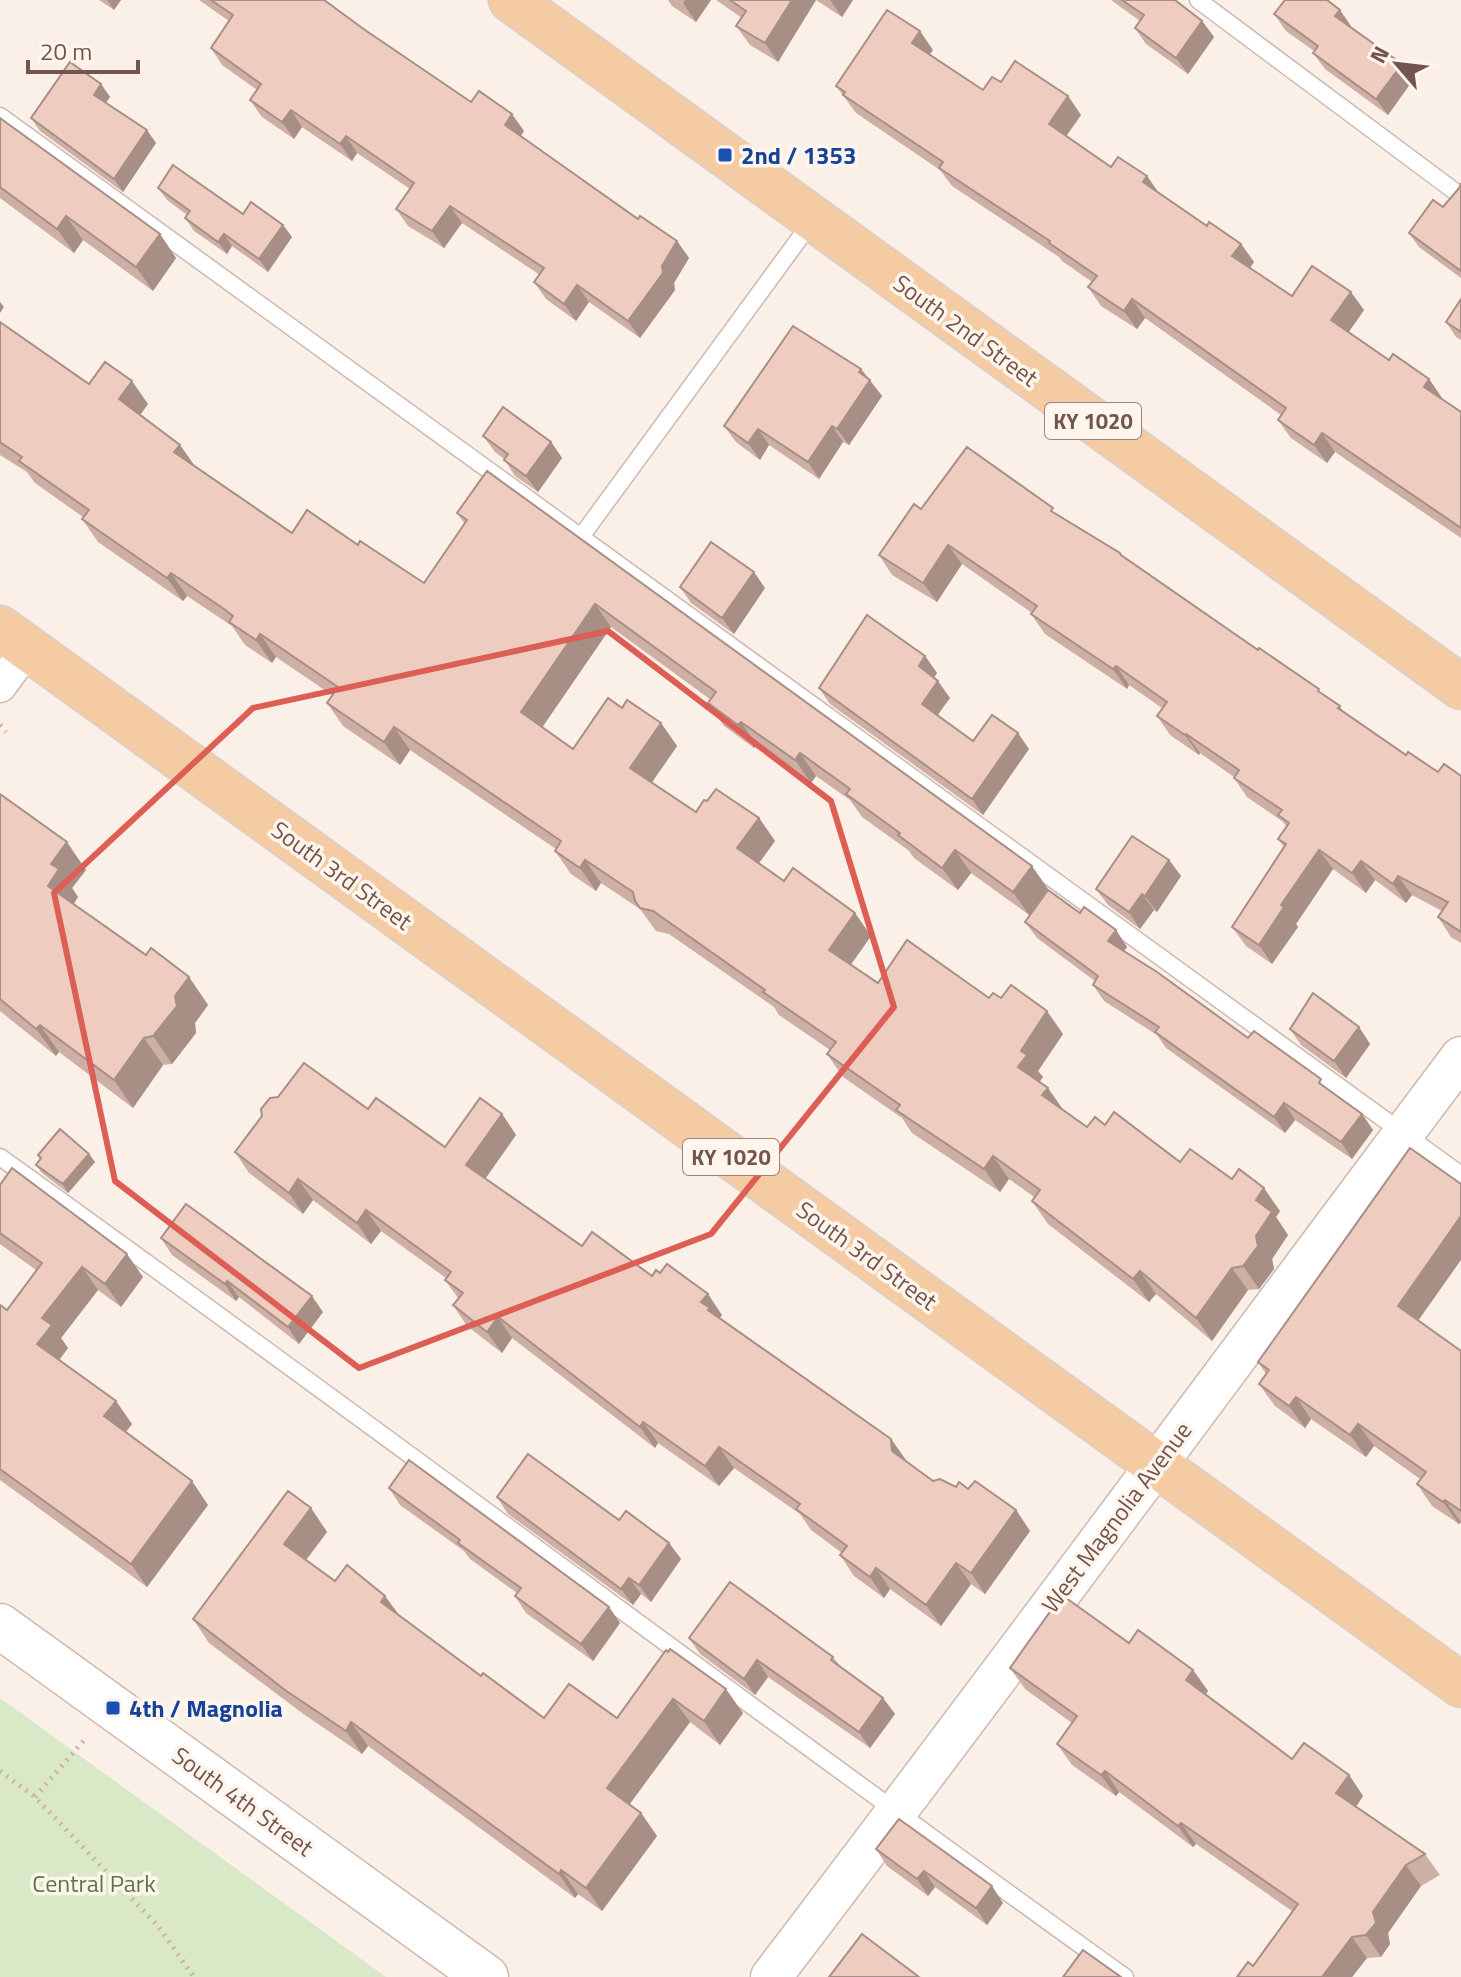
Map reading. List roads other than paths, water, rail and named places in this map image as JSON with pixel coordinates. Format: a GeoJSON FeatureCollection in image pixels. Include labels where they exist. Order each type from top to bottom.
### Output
{"type":"FeatureCollection","features":[{"type":"Feature","properties":{"kind":"main road","name":"South 2nd Street"},"geometry":{"type":"LineString","coordinates":[[511,0],[1461,687]]}},
{"type":"Feature","properties":{"kind":"main road","name":"South 3rd Street"},"geometry":{"type":"LineString","coordinates":[[14,638],[1461,1685]]}},
{"type":"Feature","properties":{"kind":"main road","name":"South 4th Street"},"geometry":{"type":"LineString","coordinates":[[0,1626],[486,1977]]}},
{"type":"Feature","properties":{"kind":"street"},"geometry":{"type":"LineString","coordinates":[[0,686],[14,638]]}},
{"type":"Feature","properties":{"kind":"street","name":"West Magnolia Avenue"},"geometry":{"type":"LineString","coordinates":[[771,1977],[1461,1057]]}},
{"type":"Feature","properties":{"kind":"lane"},"geometry":{"type":"LineString","coordinates":[[1198,0],[1461,196]]}},
{"type":"Feature","properties":{"kind":"lane"},"geometry":{"type":"LineString","coordinates":[[0,116],[1461,1175]]}},
{"type":"Feature","properties":{"kind":"lane"},"geometry":{"type":"LineString","coordinates":[[580,538],[814,219]]}},
{"type":"Feature","properties":{"kind":"lane"},"geometry":{"type":"LineString","coordinates":[[0,1157],[1125,1977]]}},
{"type":"Feature","properties":{"kind":"place","name":"2nd / 1353"},"geometry":{"type":"Point","coordinates":[725,155]}},
{"type":"Feature","properties":{"kind":"place","name":"4th / Magnolia"},"geometry":{"type":"Point","coordinates":[113,1708]}},
{"type":"Feature","properties":{"kind":"park label","name":"Central Park"},"geometry":{"type":"Point","coordinates":[94,1883]}}]}
